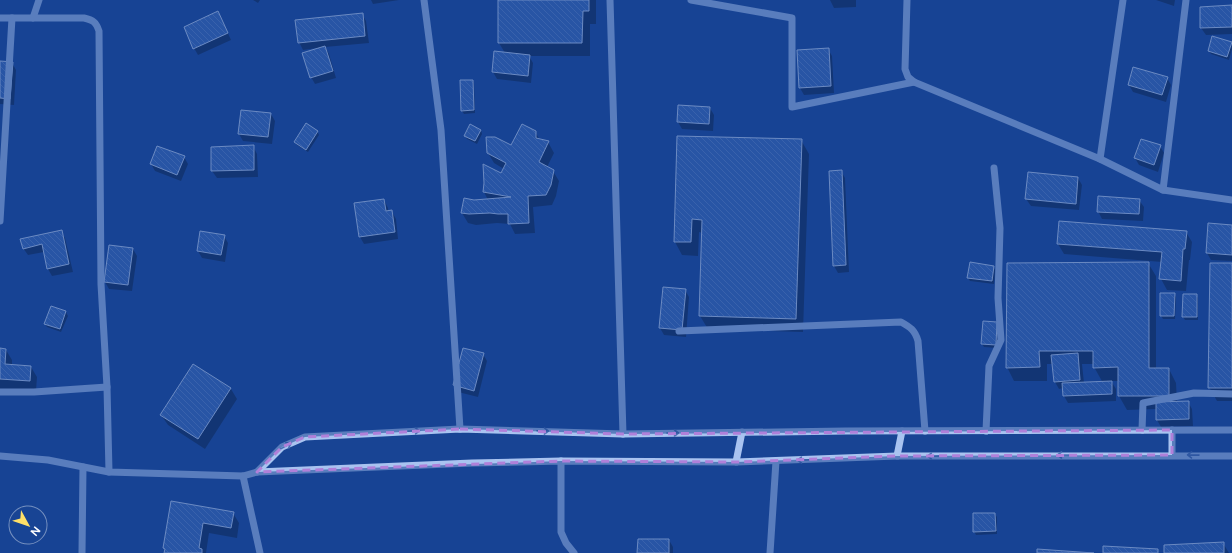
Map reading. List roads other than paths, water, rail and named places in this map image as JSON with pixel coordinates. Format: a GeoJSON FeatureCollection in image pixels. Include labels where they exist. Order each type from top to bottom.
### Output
{"type":"FeatureCollection","features":[{"type":"Feature","properties":{"kind":"street"},"geometry":{"type":"LineString","coordinates":[[33,18],[39,0]]}},
{"type":"Feature","properties":{"kind":"street"},"geometry":{"type":"LineString","coordinates":[[424,0],[441,130],[460,429]]}},
{"type":"Feature","properties":{"kind":"street"},"geometry":{"type":"LineString","coordinates":[[610,0],[624,434]]}},
{"type":"Feature","properties":{"kind":"street"},"geometry":{"type":"LineString","coordinates":[[691,0],[792,18],[792,107],[914,82]]}},
{"type":"Feature","properties":{"kind":"street"},"geometry":{"type":"LineString","coordinates":[[907,0],[905,69],[908,77],[914,82],[1100,159],[1163,190],[1232,200]]}},
{"type":"Feature","properties":{"kind":"street"},"geometry":{"type":"LineString","coordinates":[[1100,159],[1123,0]]}},
{"type":"Feature","properties":{"kind":"street"},"geometry":{"type":"LineString","coordinates":[[1163,190],[1186,0]]}},
{"type":"Feature","properties":{"kind":"street"},"geometry":{"type":"LineString","coordinates":[[0,18],[92,19],[96,22],[99,31],[101,284],[107,387],[109,472]]}},
{"type":"Feature","properties":{"kind":"street"},"geometry":{"type":"LineString","coordinates":[[0,221],[12,18]]}},
{"type":"Feature","properties":{"kind":"street"},"geometry":{"type":"LineString","coordinates":[[986,430],[990,366],[1001,340],[998,298],[1000,228],[994,168]]}},
{"type":"Feature","properties":{"kind":"street"},"geometry":{"type":"LineString","coordinates":[[679,331],[901,322],[911,327],[916,333],[918,340],[925,430]]}},
{"type":"Feature","properties":{"kind":"street"},"geometry":{"type":"LineString","coordinates":[[0,392],[34,392],[107,387]]}},
{"type":"Feature","properties":{"kind":"street"},"geometry":{"type":"LineString","coordinates":[[1142,430],[1144,403],[1194,393],[1232,394]]}},
{"type":"Feature","properties":{"kind":"street"},"geometry":{"type":"LineString","coordinates":[[257,472],[282,447],[305,437],[460,429],[624,434],[925,430],[1232,430]]}},
{"type":"Feature","properties":{"kind":"street"},"geometry":{"type":"LineString","coordinates":[[1172,430],[1172,455]]}},
{"type":"Feature","properties":{"kind":"street"},"geometry":{"type":"LineString","coordinates":[[897,456],[902,431]]}},
{"type":"Feature","properties":{"kind":"street"},"geometry":{"type":"LineString","coordinates":[[736,462],[742,432]]}},
{"type":"Feature","properties":{"kind":"street"},"geometry":{"type":"LineString","coordinates":[[0,456],[48,460],[109,472],[242,476],[257,472],[472,463],[561,461],[736,462],[897,456],[1232,456]]}},
{"type":"Feature","properties":{"kind":"street"},"geometry":{"type":"LineString","coordinates":[[561,461],[561,532],[566,543],[574,553]]}},
{"type":"Feature","properties":{"kind":"street"},"geometry":{"type":"LineString","coordinates":[[770,553],[776,461]]}},
{"type":"Feature","properties":{"kind":"street"},"geometry":{"type":"LineString","coordinates":[[82,553],[83,467]]}},
{"type":"Feature","properties":{"kind":"street"},"geometry":{"type":"LineString","coordinates":[[242,476],[260,553]]}}]}
